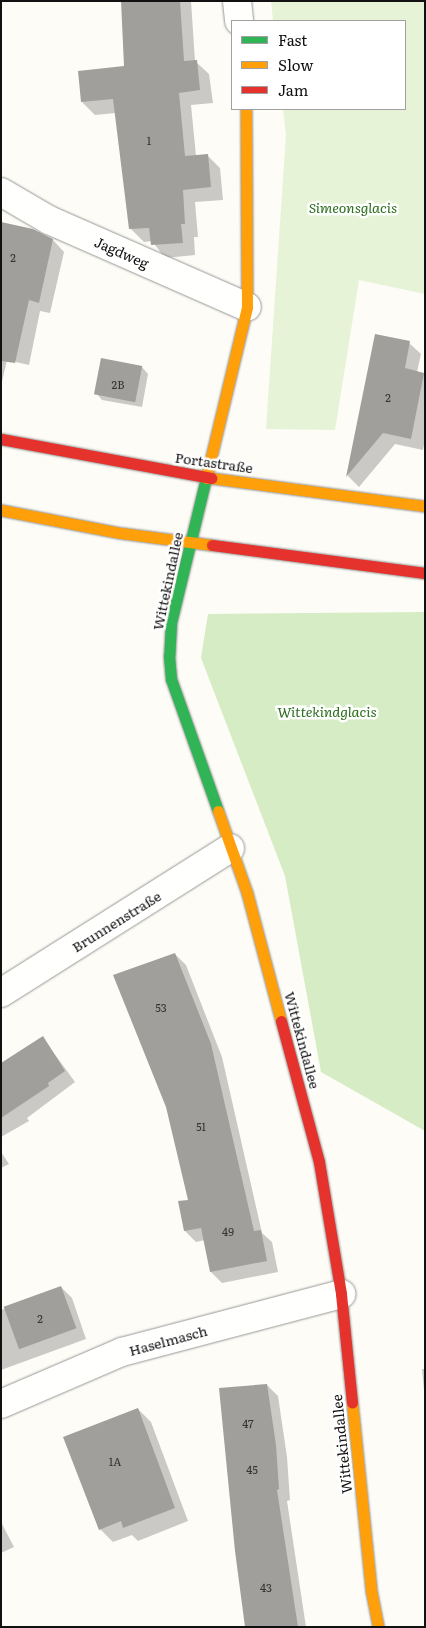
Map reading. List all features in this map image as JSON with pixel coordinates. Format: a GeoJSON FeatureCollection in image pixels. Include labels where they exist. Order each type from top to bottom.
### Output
{"type":"FeatureCollection","features":[{"type":"Feature","properties":{"kind":"street"},"geometry":{"type":"LineString","coordinates":[[237,1],[239,20]]}},
{"type":"Feature","properties":{"kind":"street"},"geometry":{"type":"LineString","coordinates":[[206,477],[247,307],[246,110]]}},
{"type":"Feature","properties":{"kind":"street","name":"Jagdweg"},"geometry":{"type":"LineString","coordinates":[[1,192],[49,220],[247,307]]}},
{"type":"Feature","properties":{"kind":"street","name":"Portastraße"},"geometry":{"type":"LineString","coordinates":[[1,439],[206,477],[425,506]]}},
{"type":"Feature","properties":{"kind":"street","name":"Wittekindallee"},"geometry":{"type":"LineString","coordinates":[[206,477],[171,623],[171,679],[247,893],[300,1083],[319,1162],[341,1294],[371,1590],[378,1627]]}},
{"type":"Feature","properties":{"kind":"street"},"geometry":{"type":"LineString","coordinates":[[1,510],[84,527],[425,573]]}},
{"type":"Feature","properties":{"kind":"street","name":"Brunnenstraße"},"geometry":{"type":"LineString","coordinates":[[1,993],[230,848]]}},
{"type":"Feature","properties":{"kind":"street","name":"Haselmasch"},"geometry":{"type":"LineString","coordinates":[[1,1404],[122,1352],[341,1294]]}},
{"type":"Feature","properties":{"kind":"green space","name":"Simeonsglacis"},"geometry":{"type":"Polygon","coordinates":[[[271,1],[425,1],[425,294],[359,280],[335,430],[266,429],[286,135],[283,110],[406,110],[406,20],[273,20],[271,1]]]}},
{"type":"Feature","properties":{"kind":"green space","name":"Wittekindglacis"},"geometry":{"type":"Polygon","coordinates":[[[425,612],[425,1131],[321,1072],[285,876],[201,658],[208,614],[425,612]]]}},
{"type":"Feature","properties":{"kind":"building"},"geometry":{"type":"Polygon","coordinates":[[[121,1],[180,1],[184,61],[197,60],[200,90],[179,93],[185,156],[208,154],[211,187],[183,190],[185,224],[181,224],[183,243],[151,245],[149,228],[129,229],[113,99],[81,102],[78,71],[124,66],[121,1]]]}},
{"type":"Feature","properties":{"kind":"building"},"geometry":{"type":"Polygon","coordinates":[[[1,222],[33,229],[53,239],[39,303],[29,300],[15,363],[1,361],[1,222]]]}},
{"type":"Feature","properties":{"kind":"building"},"geometry":{"type":"Polygon","coordinates":[[[375,334],[410,341],[405,368],[424,373],[411,439],[383,433],[346,477],[375,334]]]}},
{"type":"Feature","properties":{"kind":"building"},"geometry":{"type":"Polygon","coordinates":[[[101,358],[142,366],[135,402],[94,394],[101,358]]]}},
{"type":"Feature","properties":{"kind":"building"},"geometry":{"type":"Polygon","coordinates":[[[175,953],[211,1044],[254,1231],[261,1230],[267,1261],[210,1272],[201,1228],[184,1231],[178,1201],[188,1200],[166,1107],[113,975],[175,953]]]}},
{"type":"Feature","properties":{"kind":"building"},"geometry":{"type":"Polygon","coordinates":[[[43,1036],[65,1071],[48,1083],[49,1086],[1,1118],[1,1063],[43,1036]]]}},
{"type":"Feature","properties":{"kind":"building"},"geometry":{"type":"Polygon","coordinates":[[[61,1286],[76,1328],[19,1349],[4,1307],[61,1286]]]}},
{"type":"Feature","properties":{"kind":"building"},"geometry":{"type":"Polygon","coordinates":[[[267,1384],[276,1445],[279,1489],[277,1490],[298,1627],[245,1627],[235,1551],[219,1388],[267,1384]]]}},
{"type":"Feature","properties":{"kind":"building"},"geometry":{"type":"Polygon","coordinates":[[[138,1408],[175,1508],[123,1528],[121,1521],[99,1530],[63,1437],[138,1408]]]}},
{"type":"Feature","properties":{"kind":"traffic: fast"},"geometry":{"type":"LineString","coordinates":[[206,478],[171,623],[169,656],[171,679],[218,811]]}},
{"type":"Feature","properties":{"kind":"traffic: slow"},"geometry":{"type":"LineString","coordinates":[[206,478],[247,307],[246,110]]}},
{"type":"Feature","properties":{"kind":"traffic: slow"},"geometry":{"type":"LineString","coordinates":[[211,478],[425,506]]}},
{"type":"Feature","properties":{"kind":"traffic: slow"},"geometry":{"type":"LineString","coordinates":[[1,510],[121,533],[212,545]]}},
{"type":"Feature","properties":{"kind":"traffic: slow"},"geometry":{"type":"LineString","coordinates":[[218,811],[247,893],[281,1021]]}},
{"type":"Feature","properties":{"kind":"traffic: slow"},"geometry":{"type":"LineString","coordinates":[[352,1402],[371,1590],[378,1627]]}},
{"type":"Feature","properties":{"kind":"traffic: jam"},"geometry":{"type":"LineString","coordinates":[[1,439],[211,478]]}},
{"type":"Feature","properties":{"kind":"traffic: jam"},"geometry":{"type":"LineString","coordinates":[[212,545],[425,573]]}},
{"type":"Feature","properties":{"kind":"traffic: jam"},"geometry":{"type":"LineString","coordinates":[[281,1021],[319,1162],[341,1294],[352,1402]]}}]}
